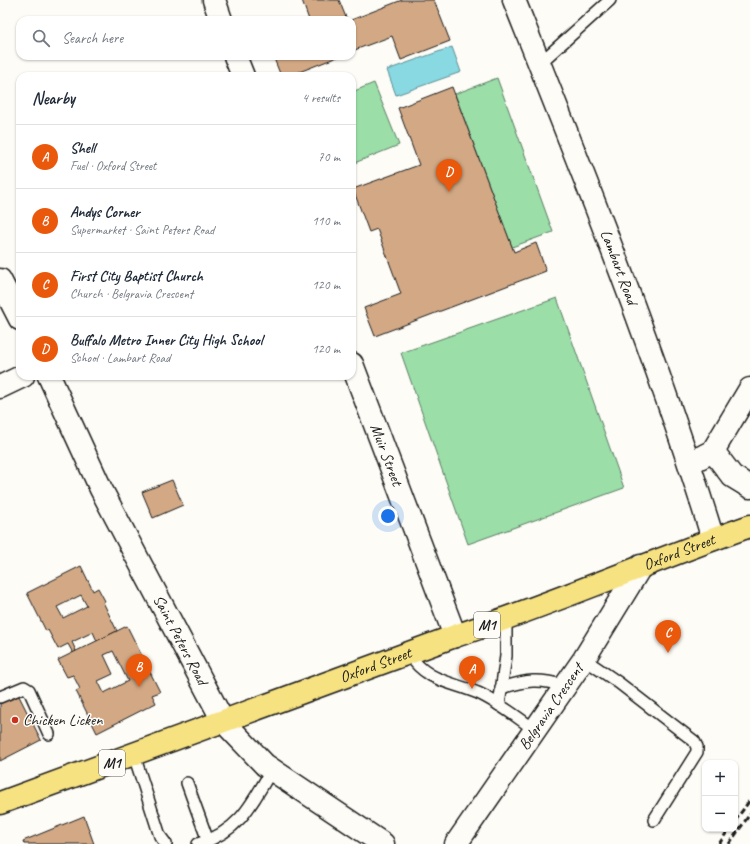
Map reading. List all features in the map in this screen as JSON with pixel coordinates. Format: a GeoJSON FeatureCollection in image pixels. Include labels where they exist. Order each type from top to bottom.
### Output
{"type":"FeatureCollection","features":[{"type":"Feature","properties":{"kind":"main road","name":"Oxford Street"},"geometry":{"type":"LineString","coordinates":[[0,803],[408,653],[506,619],[750,526]]}},
{"type":"Feature","properties":{"kind":"street"},"geometry":{"type":"LineString","coordinates":[[214,0],[220,16]]}},
{"type":"Feature","properties":{"kind":"street","name":"Lambart Road"},"geometry":{"type":"LineString","coordinates":[[514,0],[647,338],[690,463],[713,539]]}},
{"type":"Feature","properties":{"kind":"street"},"geometry":{"type":"LineString","coordinates":[[236,60],[241,72]]}},
{"type":"Feature","properties":{"kind":"street"},"geometry":{"type":"LineString","coordinates":[[0,280],[16,311]]}},
{"type":"Feature","properties":{"kind":"street","name":"Muir Street"},"geometry":{"type":"LineString","coordinates":[[356,374],[456,636]]}},
{"type":"Feature","properties":{"kind":"street"},"geometry":{"type":"LineString","coordinates":[[0,387],[16,379]]}},
{"type":"Feature","properties":{"kind":"street","name":"Saint Peters Road"},"geometry":{"type":"LineString","coordinates":[[51,380],[101,489],[222,721],[265,765],[383,844]]}},
{"type":"Feature","properties":{"kind":"street"},"geometry":{"type":"LineString","coordinates":[[690,463],[713,451],[750,390]]}},
{"type":"Feature","properties":{"kind":"street"},"geometry":{"type":"LineString","coordinates":[[713,451],[732,476],[750,487]]}},
{"type":"Feature","properties":{"kind":"street","name":"Belgravia Crescent"},"geometry":{"type":"LineString","coordinates":[[456,844],[584,659],[642,566]]}},
{"type":"Feature","properties":{"kind":"lane"},"geometry":{"type":"LineString","coordinates":[[539,64],[610,0]]}},
{"type":"Feature","properties":{"kind":"lane"},"geometry":{"type":"LineString","coordinates":[[499,705],[506,656],[506,619]]}},
{"type":"Feature","properties":{"kind":"lane"},"geometry":{"type":"LineString","coordinates":[[408,653],[415,663],[431,676],[477,693],[499,705],[534,730]]}},
{"type":"Feature","properties":{"kind":"lane"},"geometry":{"type":"LineString","coordinates":[[584,659],[619,683],[696,745],[697,752],[654,820]]}},
{"type":"Feature","properties":{"kind":"lane"},"geometry":{"type":"LineString","coordinates":[[501,688],[516,683],[538,680],[565,686]]}},
{"type":"Feature","properties":{"kind":"lane"},"geometry":{"type":"LineString","coordinates":[[0,697],[18,688],[29,690],[49,734]]}},
{"type":"Feature","properties":{"kind":"lane"},"geometry":{"type":"LineString","coordinates":[[134,755],[160,836],[166,844]]}},
{"type":"Feature","properties":{"kind":"lane"},"geometry":{"type":"LineString","coordinates":[[187,783],[203,843],[229,830],[242,817],[272,769]]}},
{"type":"Feature","properties":{"kind":"green space"},"geometry":{"type":"Polygon","coordinates":[[[497,78],[553,232],[512,247],[455,94],[497,78]]]}},
{"type":"Feature","properties":{"kind":"green space"},"geometry":{"type":"Polygon","coordinates":[[[374,83],[399,145],[356,162],[356,90],[374,83]]]}},
{"type":"Feature","properties":{"kind":"green space"},"geometry":{"type":"Polygon","coordinates":[[[557,298],[624,488],[468,544],[401,353],[557,298]]]}},
{"type":"Feature","properties":{"kind":"water"},"geometry":{"type":"Polygon","coordinates":[[[452,47],[461,72],[396,95],[387,70],[452,47]]]}},
{"type":"Feature","properties":{"kind":"building"},"geometry":{"type":"Polygon","coordinates":[[[302,0],[339,0],[345,16],[308,16],[302,0]]]}},
{"type":"Feature","properties":{"kind":"building"},"geometry":{"type":"Polygon","coordinates":[[[402,0],[434,0],[450,41],[401,60],[392,36],[356,50],[356,18],[402,0]]]}},
{"type":"Feature","properties":{"kind":"building"},"geometry":{"type":"Polygon","coordinates":[[[275,60],[330,60],[299,72],[279,72],[275,60]]]}},
{"type":"Feature","properties":{"kind":"building"},"geometry":{"type":"Polygon","coordinates":[[[452,87],[514,252],[536,243],[546,271],[375,336],[364,308],[401,294],[377,229],[369,232],[356,197],[356,188],[419,165],[398,108],[452,87]]]}},
{"type":"Feature","properties":{"kind":"building"},"geometry":{"type":"Polygon","coordinates":[[[172,480],[183,505],[153,518],[142,492],[172,480]]]}},
{"type":"Feature","properties":{"kind":"building"},"geometry":{"type":"Polygon","coordinates":[[[81,566],[93,591],[98,588],[117,631],[97,641],[93,632],[72,642],[76,651],[73,653],[68,644],[58,649],[48,630],[46,631],[27,593],[81,566]],[[81,595],[57,607],[63,618],[87,606],[81,595]]]}},
{"type":"Feature","properties":{"kind":"building"},"geometry":{"type":"Polygon","coordinates":[[[127,626],[160,692],[152,695],[156,703],[97,733],[76,691],[80,689],[73,675],[67,677],[58,660],[127,626]],[[113,651],[104,655],[113,674],[98,681],[104,693],[128,681],[113,651]]]}},
{"type":"Feature","properties":{"kind":"building","name":"Chicken Licken"},"geometry":{"type":"Polygon","coordinates":[[[17,692],[41,740],[0,761],[0,700],[17,692]]]}},
{"type":"Feature","properties":{"kind":"building"},"geometry":{"type":"Polygon","coordinates":[[[84,816],[94,844],[24,844],[23,841],[84,816]]]}},
{"type":"Feature","properties":{"kind":"railway"},"geometry":{"type":"LineString","coordinates":[[738,817],[750,800]]}},
{"type":"Feature","properties":{"kind":"railway"},"geometry":{"type":"LineString","coordinates":[[729,844],[750,814]]}},
{"type":"Feature","properties":{"kind":"railway"},"geometry":{"type":"LineString","coordinates":[[719,844],[727,832]]}},
{"type":"Feature","properties":{"kind":"place","name":"Buffalo Metro Inner City High School"},"geometry":{"type":"Point","coordinates":[449,192]}},
{"type":"Feature","properties":{"kind":"place","name":"First City Baptist Church"},"geometry":{"type":"Point","coordinates":[668,653]}},
{"type":"Feature","properties":{"kind":"place","name":"Andys Corner"},"geometry":{"type":"Point","coordinates":[139,687]}},
{"type":"Feature","properties":{"kind":"place","name":"Shell"},"geometry":{"type":"Point","coordinates":[472,689]}},
{"type":"Feature","properties":{"kind":"place","name":"Chicken Licken"},"geometry":{"type":"Point","coordinates":[15,720]}}]}
